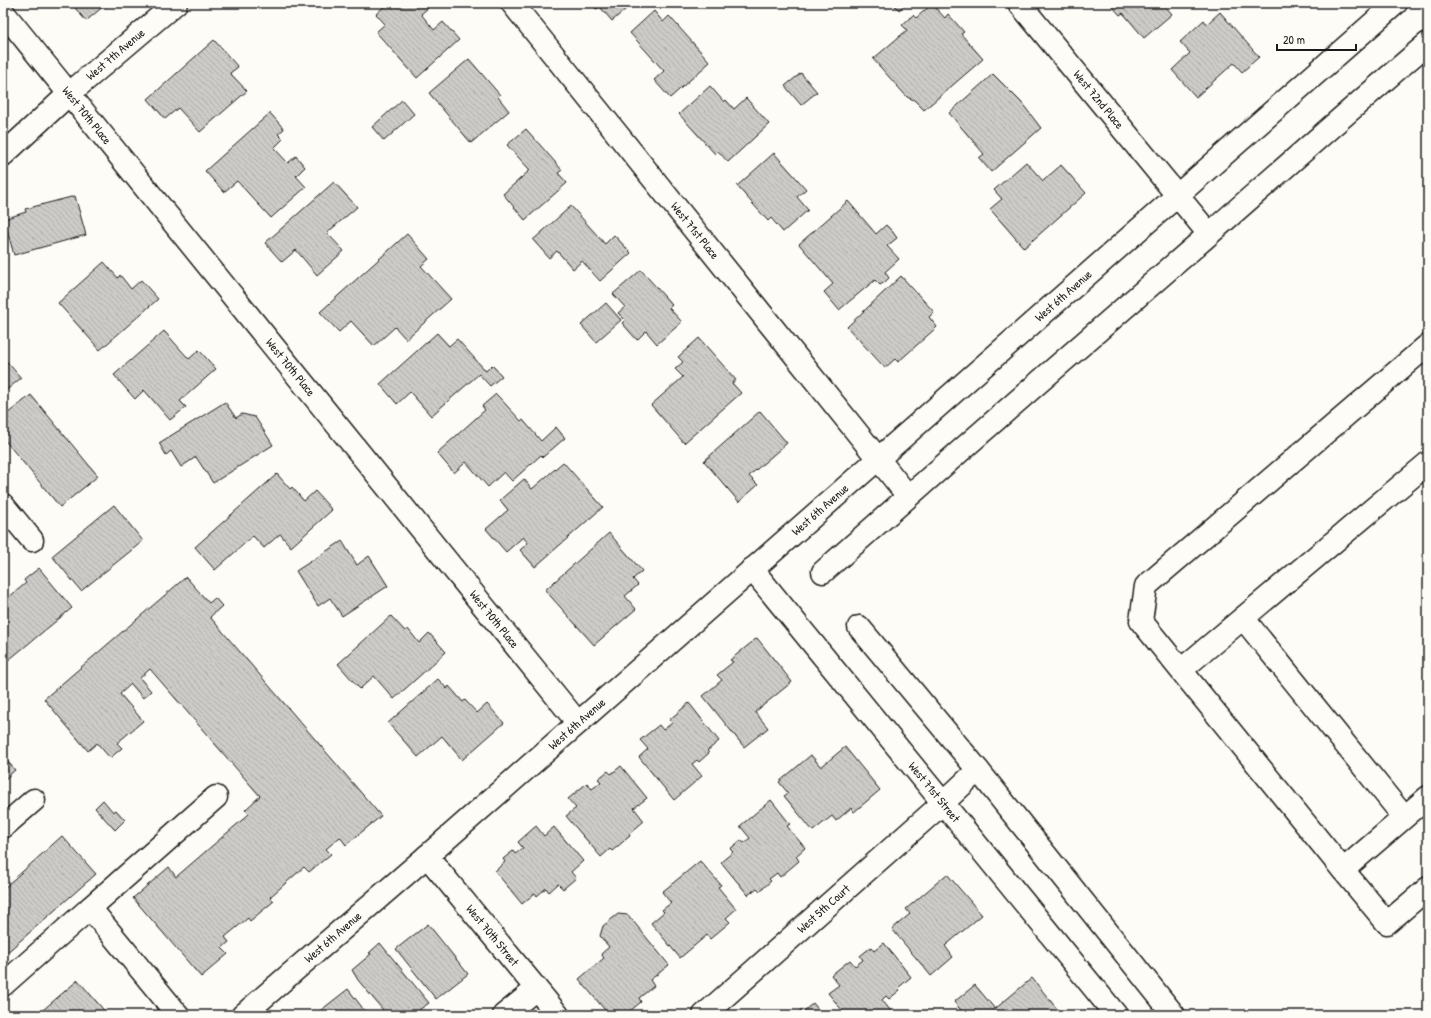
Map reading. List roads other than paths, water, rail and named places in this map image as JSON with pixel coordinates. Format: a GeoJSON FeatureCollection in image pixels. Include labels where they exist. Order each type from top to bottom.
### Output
{"type":"FeatureCollection","features":[{"type":"Feature","properties":{"kind":"street","name":"West 7th Avenue"},"geometry":{"type":"LineString","coordinates":[[3,155],[70,93],[176,3]]}},
{"type":"Feature","properties":{"kind":"street","name":"West 71st Place"},"geometry":{"type":"LineString","coordinates":[[512,3],[908,496]]}},
{"type":"Feature","properties":{"kind":"street","name":"West 72nd Place"},"geometry":{"type":"LineString","coordinates":[[1019,3],[1209,234]]}},
{"type":"Feature","properties":{"kind":"street","name":"West 6th Avenue"},"geometry":{"type":"LineString","coordinates":[[245,1014],[427,856],[1396,3]]}},
{"type":"Feature","properties":{"kind":"street","name":"West 70th Place"},"geometry":{"type":"LineString","coordinates":[[3,12],[578,723]]}},
{"type":"Feature","properties":{"kind":"street"},"geometry":{"type":"LineString","coordinates":[[824,572],[908,496],[1428,43]]}},
{"type":"Feature","properties":{"kind":"street"},"geometry":{"type":"LineString","coordinates":[[1428,345],[1146,586],[1141,621],[1387,923],[1428,888]]}},
{"type":"Feature","properties":{"kind":"street"},"geometry":{"type":"LineString","coordinates":[[1181,670],[1428,463]]}},
{"type":"Feature","properties":{"kind":"street"},"geometry":{"type":"LineString","coordinates":[[3,505],[32,540]]}},
{"type":"Feature","properties":{"kind":"street","name":"West 71st Street"},"geometry":{"type":"LineString","coordinates":[[752,569],[1116,1015]]}},
{"type":"Feature","properties":{"kind":"street"},"geometry":{"type":"LineString","coordinates":[[1243,618],[1404,817]]}},
{"type":"Feature","properties":{"kind":"street"},"geometry":{"type":"LineString","coordinates":[[859,627],[978,770],[1167,1012]]}},
{"type":"Feature","properties":{"kind":"street","name":"West 5th Court"},"geometry":{"type":"LineString","coordinates":[[704,1015],[943,803],[978,770]]}},
{"type":"Feature","properties":{"kind":"street"},"geometry":{"type":"LineString","coordinates":[[1343,870],[1428,796]]}},
{"type":"Feature","properties":{"kind":"street"},"geometry":{"type":"LineString","coordinates":[[3,985],[216,797]]}},
{"type":"Feature","properties":{"kind":"street"},"geometry":{"type":"LineString","coordinates":[[3,827],[34,800]]}},
{"type":"Feature","properties":{"kind":"street","name":"West 70th Street"},"geometry":{"type":"LineString","coordinates":[[427,856],[558,1015]]}},
{"type":"Feature","properties":{"kind":"street"},"geometry":{"type":"LineString","coordinates":[[90,908],[178,1015]]}},
{"type":"Feature","properties":{"kind":"street"},"geometry":{"type":"LineString","coordinates":[[504,1015],[536,989]]}}]}
